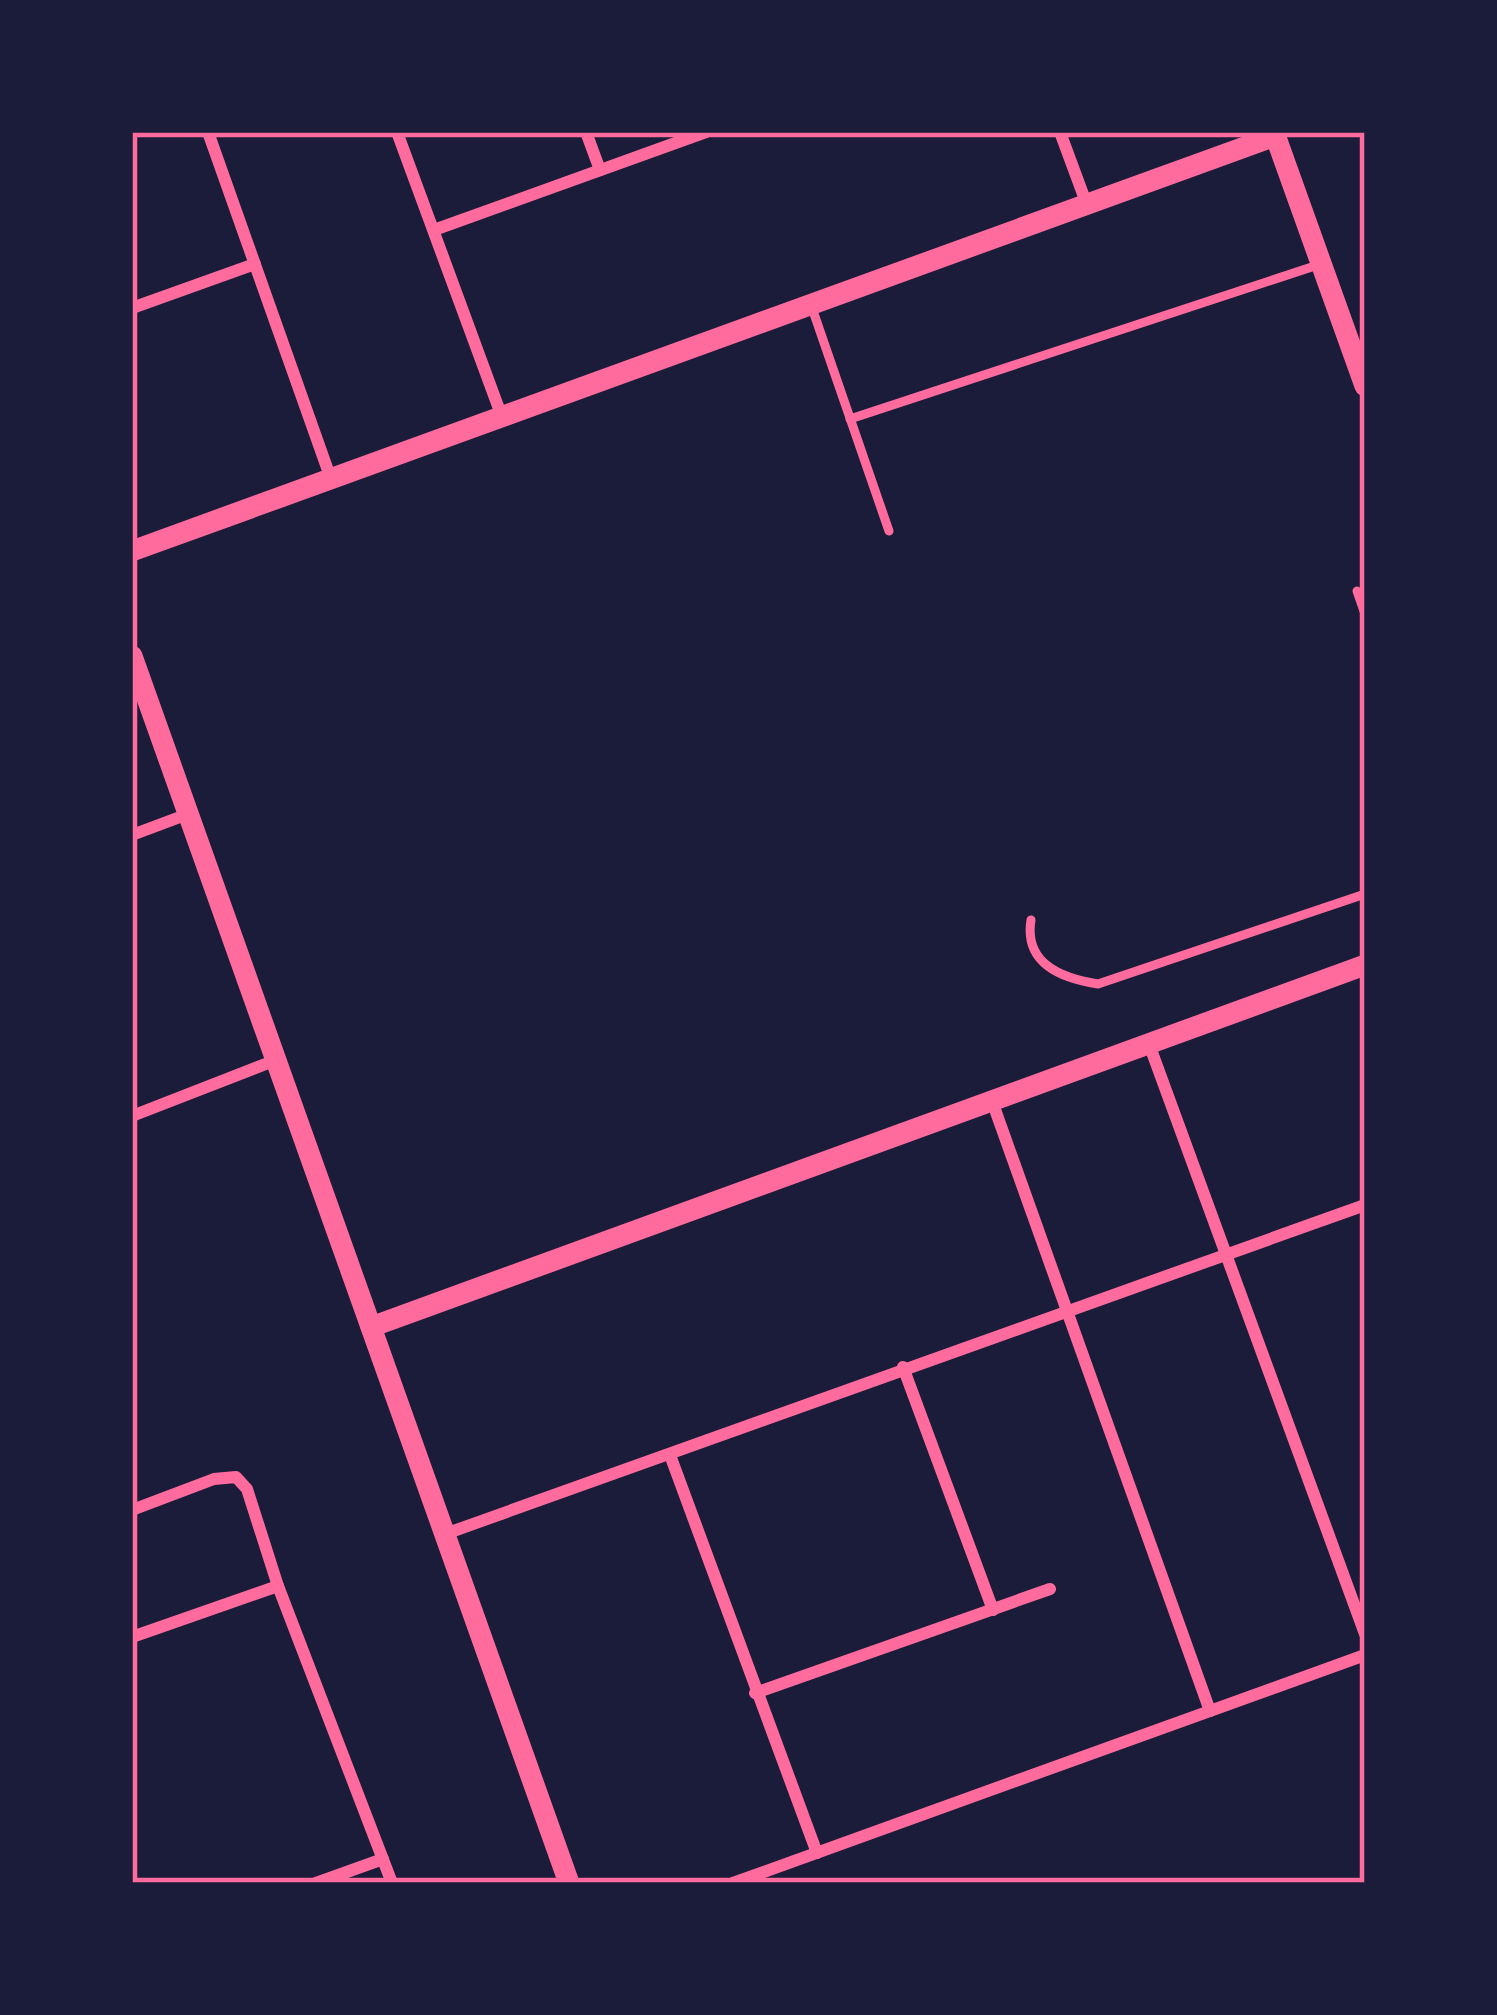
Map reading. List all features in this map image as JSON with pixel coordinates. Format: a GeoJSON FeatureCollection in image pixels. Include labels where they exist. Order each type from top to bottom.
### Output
{"type":"FeatureCollection","features":[{"type":"Feature","properties":{"kind":"street"},"geometry":{"type":"LineString","coordinates":[[208,132],[331,479]]}},
{"type":"Feature","properties":{"kind":"street"},"geometry":{"type":"LineString","coordinates":[[397,132],[502,417]]}},
{"type":"Feature","properties":{"kind":"street"},"geometry":{"type":"LineString","coordinates":[[586,132],[600,170]]}},
{"type":"Feature","properties":{"kind":"street"},"geometry":{"type":"LineString","coordinates":[[434,230],[706,132]]}},
{"type":"Feature","properties":{"kind":"street"},"geometry":{"type":"LineString","coordinates":[[1060,132],[1087,205]]}},
{"type":"Feature","properties":{"kind":"street"},"geometry":{"type":"LineString","coordinates":[[132,551],[1274,134],[1365,386]]}},
{"type":"Feature","properties":{"kind":"street"},"geometry":{"type":"LineString","coordinates":[[132,308],[255,264]]}},
{"type":"Feature","properties":{"kind":"street"},"geometry":{"type":"LineString","coordinates":[[132,656],[569,1883]]}},
{"type":"Feature","properties":{"kind":"street"},"geometry":{"type":"LineString","coordinates":[[132,835],[188,814]]}},
{"type":"Feature","properties":{"kind":"street"},"geometry":{"type":"LineString","coordinates":[[371,1327],[1365,965]]}},
{"type":"Feature","properties":{"kind":"street"},"geometry":{"type":"LineString","coordinates":[[1149,1044],[1365,1634]]}},
{"type":"Feature","properties":{"kind":"street"},"geometry":{"type":"LineString","coordinates":[[132,1116],[276,1060]]}},
{"type":"Feature","properties":{"kind":"street"},"geometry":{"type":"LineString","coordinates":[[992,1101],[1210,1711]]}},
{"type":"Feature","properties":{"kind":"street"},"geometry":{"type":"LineString","coordinates":[[445,1534],[1362,1206],[1365,1222]]}},
{"type":"Feature","properties":{"kind":"street"},"geometry":{"type":"LineString","coordinates":[[903,1367],[993,1610]]}},
{"type":"Feature","properties":{"kind":"street"},"geometry":{"type":"LineString","coordinates":[[670,1455],[818,1852]]}},
{"type":"Feature","properties":{"kind":"street"},"geometry":{"type":"LineString","coordinates":[[132,1510],[214,1479],[236,1477],[247,1489],[278,1586],[392,1883]]}},
{"type":"Feature","properties":{"kind":"street"},"geometry":{"type":"LineString","coordinates":[[132,1637],[278,1586]]}},
{"type":"Feature","properties":{"kind":"street"},"geometry":{"type":"LineString","coordinates":[[755,1693],[1050,1589]]}},
{"type":"Feature","properties":{"kind":"street"},"geometry":{"type":"LineString","coordinates":[[733,1883],[1365,1655]]}},
{"type":"Feature","properties":{"kind":"street"},"geometry":{"type":"LineString","coordinates":[[316,1883],[383,1859]]}},
{"type":"Feature","properties":{"kind":"lane"},"geometry":{"type":"LineString","coordinates":[[850,419],[1321,264]]}},
{"type":"Feature","properties":{"kind":"lane"},"geometry":{"type":"LineString","coordinates":[[811,305],[889,531]]}},
{"type":"Feature","properties":{"kind":"lane"},"geometry":{"type":"LineString","coordinates":[[1357,591],[1365,614]]}},
{"type":"Feature","properties":{"kind":"lane"},"geometry":{"type":"LineString","coordinates":[[1031,920],[1028,941],[1036,958],[1061,975],[1098,984],[1365,894]]}}]}
